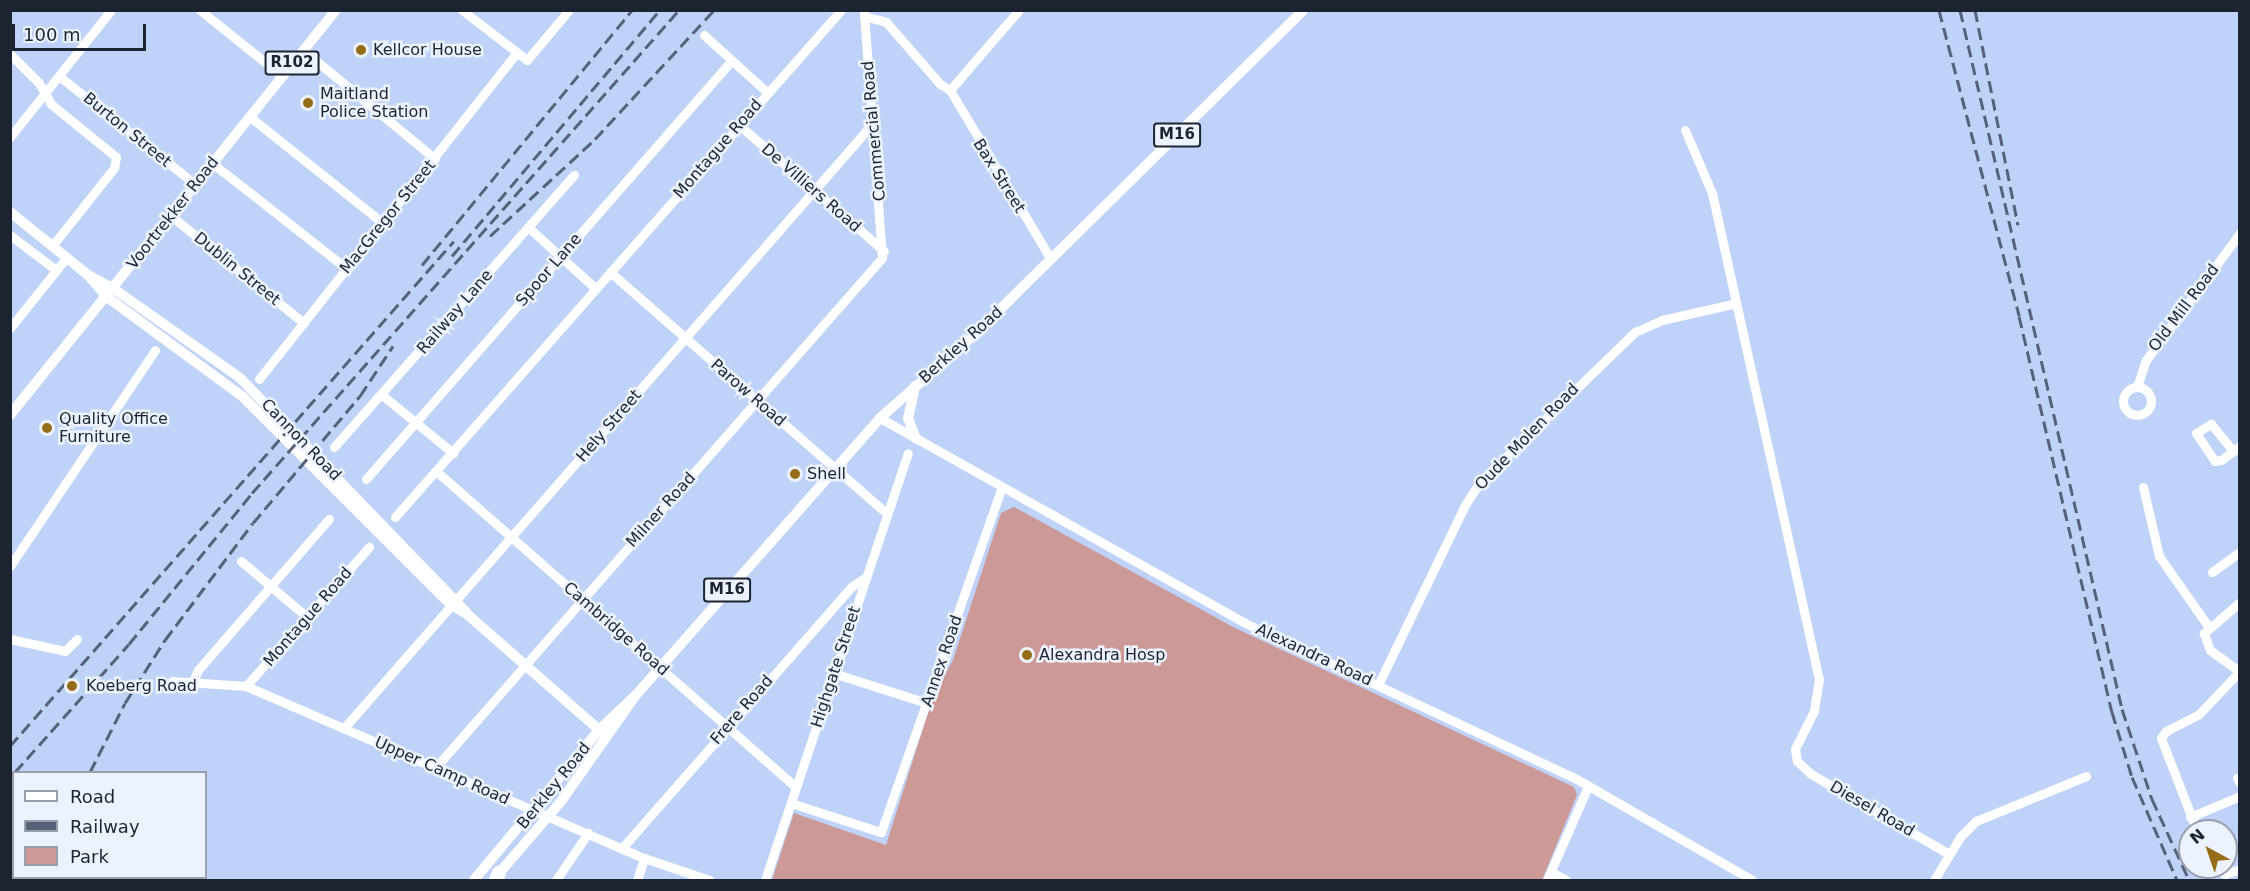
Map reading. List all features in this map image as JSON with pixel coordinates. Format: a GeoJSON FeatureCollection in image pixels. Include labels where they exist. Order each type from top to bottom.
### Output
{"type":"FeatureCollection","features":[{"type":"Feature","properties":{"kind":"main road","name":"Voortrekker Road"},"geometry":{"type":"LineString","coordinates":[[10,415],[336,10]]}},
{"type":"Feature","properties":{"kind":"main road","name":"Berkley Road"},"geometry":{"type":"LineString","coordinates":[[474,880],[880,418],[974,335],[1303,10]]}},
{"type":"Feature","properties":{"kind":"main road"},"geometry":{"type":"LineString","coordinates":[[10,212],[110,293]]}},
{"type":"Feature","properties":{"kind":"main road","name":"Cannon Road"},"geometry":{"type":"LineString","coordinates":[[110,293],[243,397],[454,602],[602,733]]}},
{"type":"Feature","properties":{"kind":"main road"},"geometry":{"type":"LineString","coordinates":[[915,386],[908,418],[916,439]]}},
{"type":"Feature","properties":{"kind":"main road","name":"Berkley Road"},"geometry":{"type":"LineString","coordinates":[[496,878],[549,816],[602,733]]}},
{"type":"Feature","properties":{"kind":"street"},"geometry":{"type":"LineString","coordinates":[[10,137],[111,10]]}},
{"type":"Feature","properties":{"kind":"street"},"geometry":{"type":"LineString","coordinates":[[200,10],[282,76]]}},
{"type":"Feature","properties":{"kind":"street"},"geometry":{"type":"LineString","coordinates":[[462,10],[524,60],[532,58],[569,10]]}},
{"type":"Feature","properties":{"kind":"street","name":"Montague Road"},"geometry":{"type":"LineString","coordinates":[[395,517],[841,10]]}},
{"type":"Feature","properties":{"kind":"street"},"geometry":{"type":"LineString","coordinates":[[950,91],[1019,10]]}},
{"type":"Feature","properties":{"kind":"street","name":"Bax Street"},"geometry":{"type":"LineString","coordinates":[[864,13],[886,22],[940,84],[950,91],[1050,258]]}},
{"type":"Feature","properties":{"kind":"street","name":"Commercial Road"},"geometry":{"type":"LineString","coordinates":[[864,13],[884,251]]}},
{"type":"Feature","properties":{"kind":"street"},"geometry":{"type":"LineString","coordinates":[[704,35],[768,93]]}},
{"type":"Feature","properties":{"kind":"street"},"geometry":{"type":"LineString","coordinates":[[303,50],[435,159]]}},
{"type":"Feature","properties":{"kind":"street"},"geometry":{"type":"LineString","coordinates":[[10,54],[51,104],[111,153],[117,162],[52,246]]}},
{"type":"Feature","properties":{"kind":"street","name":"MacGregor Street"},"geometry":{"type":"LineString","coordinates":[[259,379],[516,54]]}},
{"type":"Feature","properties":{"kind":"street","name":"Spoor Lane"},"geometry":{"type":"LineString","coordinates":[[366,479],[732,60]]}},
{"type":"Feature","properties":{"kind":"street","name":"Burton Street"},"geometry":{"type":"LineString","coordinates":[[59,76],[195,184]]}},
{"type":"Feature","properties":{"kind":"street"},"geometry":{"type":"LineString","coordinates":[[250,117],[383,223]]}},
{"type":"Feature","properties":{"kind":"street","name":"Hely Street"},"geometry":{"type":"LineString","coordinates":[[344,728],[873,123]]}},
{"type":"Feature","properties":{"kind":"street","name":"De Villiers Road"},"geometry":{"type":"LineString","coordinates":[[739,125],[884,251]]}},
{"type":"Feature","properties":{"kind":"street"},"geometry":{"type":"LineString","coordinates":[[1685,130],[1712,193],[1736,303]]}},
{"type":"Feature","properties":{"kind":"street"},"geometry":{"type":"LineString","coordinates":[[212,163],[346,269]]}},
{"type":"Feature","properties":{"kind":"street","name":"Railway Lane"},"geometry":{"type":"LineString","coordinates":[[334,447],[574,175]]}},
{"type":"Feature","properties":{"kind":"street","name":"Dublin Street"},"geometry":{"type":"LineString","coordinates":[[170,215],[304,323]]}},
{"type":"Feature","properties":{"kind":"street"},"geometry":{"type":"LineString","coordinates":[[529,228],[595,288]]}},
{"type":"Feature","properties":{"kind":"street","name":"Old Mill Road"},"geometry":{"type":"LineString","coordinates":[[2138,387],[2146,360],[2240,233]]}},
{"type":"Feature","properties":{"kind":"street"},"geometry":{"type":"LineString","coordinates":[[10,235],[56,270]]}},
{"type":"Feature","properties":{"kind":"street","name":"Milner Road"},"geometry":{"type":"LineString","coordinates":[[435,768],[758,402],[884,251]]}},
{"type":"Feature","properties":{"kind":"street"},"geometry":{"type":"LineString","coordinates":[[10,328],[66,258]]}},
{"type":"Feature","properties":{"kind":"street","name":"Parow Road"},"geometry":{"type":"LineString","coordinates":[[610,272],[887,514]]}},
{"type":"Feature","properties":{"kind":"street","name":"Oude Molen Road"},"geometry":{"type":"LineString","coordinates":[[1378,685],[1465,506],[1480,482],[1635,332],[1662,320],[1736,303]]}},
{"type":"Feature","properties":{"kind":"street","name":"Diesel Road"},"geometry":{"type":"LineString","coordinates":[[1736,303],[1820,679],[1814,711],[1799,736],[1797,761],[1810,774],[1949,854]]}},
{"type":"Feature","properties":{"kind":"street"},"geometry":{"type":"LineString","coordinates":[[10,566],[155,351]]}},
{"type":"Feature","properties":{"kind":"street"},"geometry":{"type":"LineString","coordinates":[[382,395],[453,453]]}},
{"type":"Feature","properties":{"kind":"street","name":"Alexandra Road"},"geometry":{"type":"LineString","coordinates":[[880,418],[1001,489],[1245,623],[1588,786],[1752,880]]}},
{"type":"Feature","properties":{"kind":"street","name":"Highgate Street"},"geometry":{"type":"LineString","coordinates":[[765,880],[908,453]]}},
{"type":"Feature","properties":{"kind":"street","name":"Cambridge Road"},"geometry":{"type":"LineString","coordinates":[[436,471],[796,787]]}},
{"type":"Feature","properties":{"kind":"street"},"geometry":{"type":"LineString","coordinates":[[2143,488],[2158,556],[2208,626]]}},
{"type":"Feature","properties":{"kind":"street","name":"Annex Road"},"geometry":{"type":"LineString","coordinates":[[791,803],[881,832],[1001,489]]}},
{"type":"Feature","properties":{"kind":"street"},"geometry":{"type":"LineString","coordinates":[[192,683],[198,670],[329,519]]}},
{"type":"Feature","properties":{"kind":"street","name":"Montague Road"},"geometry":{"type":"LineString","coordinates":[[246,686],[369,547]]}},
{"type":"Feature","properties":{"kind":"street"},"geometry":{"type":"LineString","coordinates":[[2212,572],[2240,552]]}},
{"type":"Feature","properties":{"kind":"street"},"geometry":{"type":"LineString","coordinates":[[241,561],[308,618]]}},
{"type":"Feature","properties":{"kind":"street","name":"Frere Road"},"geometry":{"type":"LineString","coordinates":[[622,848],[851,587],[866,577]]}},
{"type":"Feature","properties":{"kind":"street"},"geometry":{"type":"LineString","coordinates":[[2240,602],[2208,626],[2204,638],[2210,650],[2239,672],[2199,714],[2166,731],[2161,738],[2190,817],[2240,796]]}},
{"type":"Feature","properties":{"kind":"street"},"geometry":{"type":"LineString","coordinates":[[10,639],[65,651],[77,639]]}},
{"type":"Feature","properties":{"kind":"street"},"geometry":{"type":"LineString","coordinates":[[834,672],[927,703]]}},
{"type":"Feature","properties":{"kind":"street","name":"Upper Camp Road"},"geometry":{"type":"LineString","coordinates":[[171,681],[246,686],[644,858],[709,880]]}},
{"type":"Feature","properties":{"kind":"street"},"geometry":{"type":"LineString","coordinates":[[1934,880],[1949,854],[1976,821],[2086,776]]}},
{"type":"Feature","properties":{"kind":"street"},"geometry":{"type":"LineString","coordinates":[[1566,880],[1549,876],[1588,786]]}},
{"type":"Feature","properties":{"kind":"street"},"geometry":{"type":"LineString","coordinates":[[556,880],[588,833]]}},
{"type":"Feature","properties":{"kind":"street"},"geometry":{"type":"LineString","coordinates":[[637,880],[644,858]]}},
{"type":"Feature","properties":{"kind":"green space"},"geometry":{"type":"Polygon","coordinates":[[[1014,507],[1235,628],[1574,787],[1577,795],[1542,880],[772,880],[794,813],[886,845],[934,694],[953,660],[1001,513],[1014,507]]]}},
{"type":"Feature","properties":{"kind":"railway"},"geometry":{"type":"LineString","coordinates":[[422,265],[632,10]]}},
{"type":"Feature","properties":{"kind":"railway"},"geometry":{"type":"LineString","coordinates":[[452,256],[660,10]]}},
{"type":"Feature","properties":{"kind":"railway"},"geometry":{"type":"LineString","coordinates":[[16,771],[129,644],[252,493],[679,10]]}},
{"type":"Feature","properties":{"kind":"railway"},"geometry":{"type":"LineString","coordinates":[[490,236],[595,139],[714,10]]}},
{"type":"Feature","properties":{"kind":"railway"},"geometry":{"type":"LineString","coordinates":[[1939,10],[2019,316],[2112,712],[2132,777],[2177,880]]}},
{"type":"Feature","properties":{"kind":"railway"},"geometry":{"type":"LineString","coordinates":[[1960,10],[2122,709],[2152,799],[2189,880]]}},
{"type":"Feature","properties":{"kind":"railway"},"geometry":{"type":"LineString","coordinates":[[1975,10],[2018,225]]}},
{"type":"Feature","properties":{"kind":"railway"},"geometry":{"type":"LineString","coordinates":[[10,746],[454,241]]}},
{"type":"Feature","properties":{"kind":"railway"},"geometry":{"type":"LineString","coordinates":[[91,771],[125,703],[165,640],[253,523],[360,396],[393,346]]}},
{"type":"Feature","properties":{"kind":"place","name":"Kellcor House"},"geometry":{"type":"Point","coordinates":[361,50]}},
{"type":"Feature","properties":{"kind":"place","name":"Maitland Police Station"},"geometry":{"type":"Point","coordinates":[308,103]}},
{"type":"Feature","properties":{"kind":"place","name":"Quality Office Furniture"},"geometry":{"type":"Point","coordinates":[47,428]}},
{"type":"Feature","properties":{"kind":"place","name":"Shell"},"geometry":{"type":"Point","coordinates":[795,474]}},
{"type":"Feature","properties":{"kind":"place","name":"Alexandra Hosp"},"geometry":{"type":"Point","coordinates":[1027,655]}},
{"type":"Feature","properties":{"kind":"place","name":"Koeberg Road"},"geometry":{"type":"Point","coordinates":[72,686]}}]}
